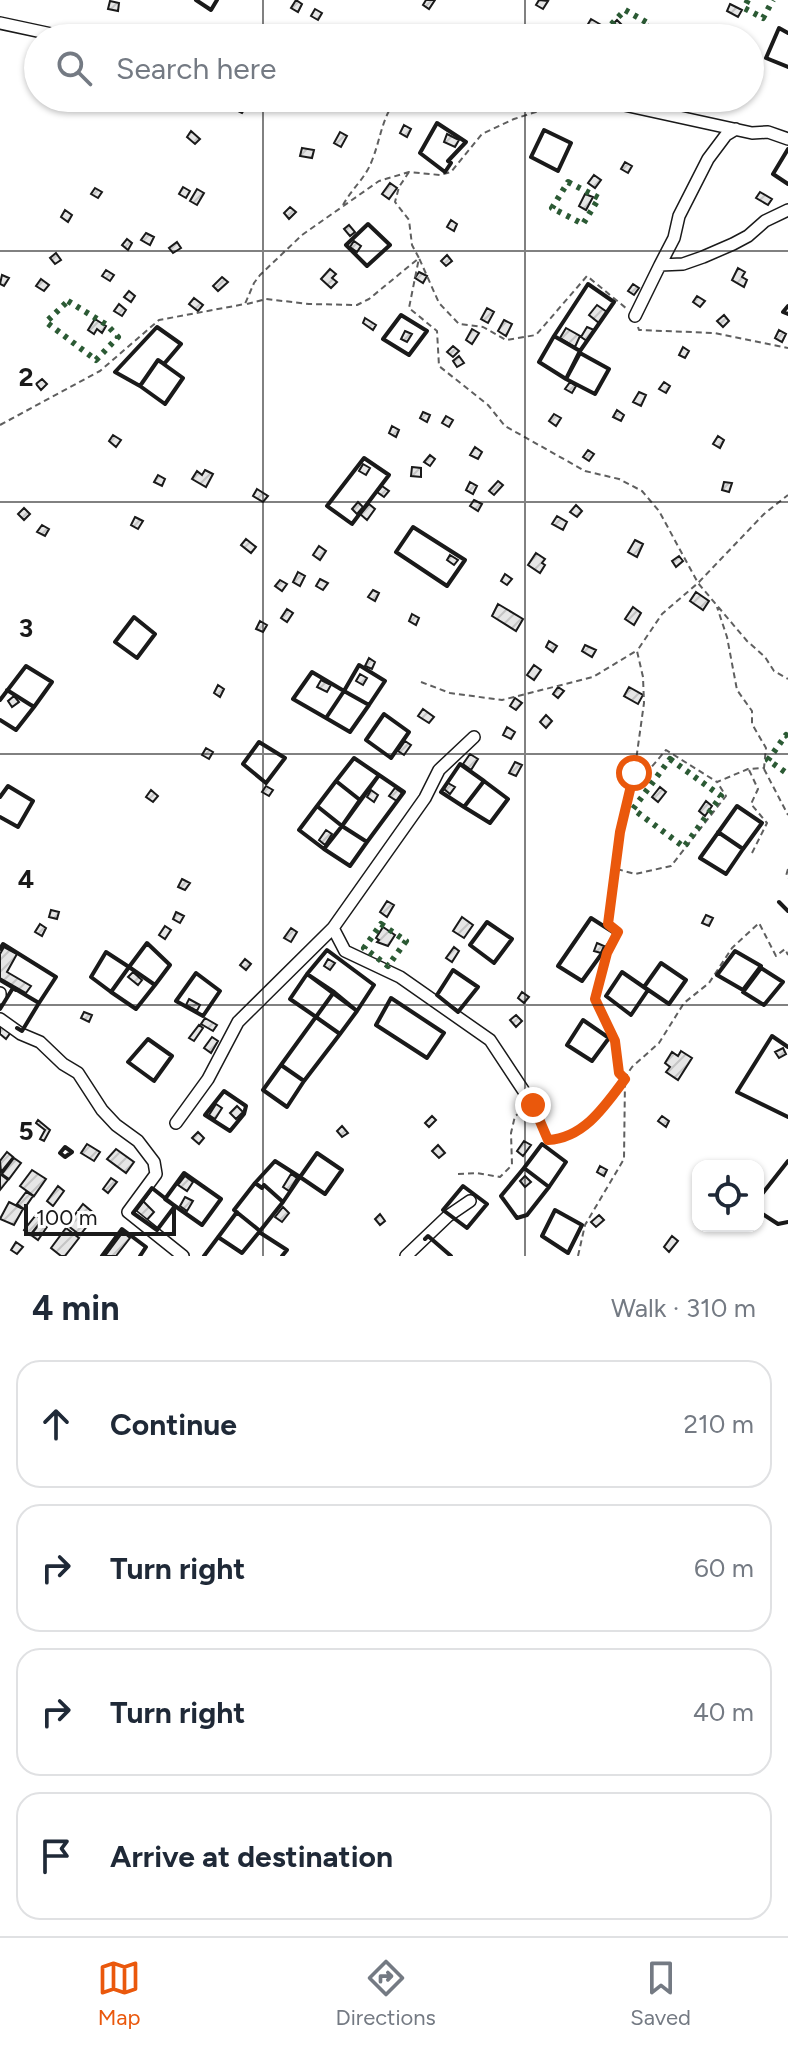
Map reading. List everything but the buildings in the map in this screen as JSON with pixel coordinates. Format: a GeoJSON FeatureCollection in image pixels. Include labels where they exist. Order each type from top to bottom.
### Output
{"type":"FeatureCollection","features":[{"type":"Feature","properties":{"kind":"street"},"geometry":{"type":"LineString","coordinates":[[0,23],[24,28]]}},
{"type":"Feature","properties":{"kind":"street"},"geometry":{"type":"LineString","coordinates":[[657,112],[752,133],[768,132],[788,139]]}},
{"type":"Feature","properties":{"kind":"street"},"geometry":{"type":"LineString","coordinates":[[635,316],[674,238],[679,216],[708,159],[726,135],[736,129]]}},
{"type":"Feature","properties":{"kind":"street"},"geometry":{"type":"LineString","coordinates":[[660,265],[683,264],[723,249],[748,236],[765,221],[788,210]]}},
{"type":"Feature","properties":{"kind":"street"},"geometry":{"type":"LineString","coordinates":[[176,1123],[208,1079],[238,1022],[333,928],[425,798],[439,770],[474,737]]}},
{"type":"Feature","properties":{"kind":"street"},"geometry":{"type":"LineString","coordinates":[[333,928],[345,951],[400,977],[490,1040],[533,1105]]}},
{"type":"Feature","properties":{"kind":"street"},"geometry":{"type":"LineString","coordinates":[[0,1019],[21,1034],[40,1042],[63,1064],[78,1073],[102,1110],[138,1141],[154,1162],[156,1174],[128,1212],[183,1256]]}},
{"type":"Feature","properties":{"kind":"street"},"geometry":{"type":"LineString","coordinates":[[406,1256],[448,1216],[470,1201]]}},
{"type":"Feature","properties":{"kind":"path"},"geometry":{"type":"LineString","coordinates":[[343,206],[370,166],[387,112]]}},
{"type":"Feature","properties":{"kind":"path"},"geometry":{"type":"LineString","coordinates":[[245,304],[260,275],[302,235],[379,181],[409,172],[440,175],[451,172],[482,134],[534,112]]}},
{"type":"Feature","properties":{"kind":"path"},"geometry":{"type":"LineString","coordinates":[[409,172],[399,187],[395,202],[409,220],[412,245],[439,303],[459,324],[483,327],[506,340],[536,335],[587,276],[635,316],[639,330],[714,333],[788,348]]}},
{"type":"Feature","properties":{"kind":"path"},"geometry":{"type":"LineString","coordinates":[[0,425],[100,371],[159,320],[266,299],[357,305],[369,299],[419,258]]}},
{"type":"Feature","properties":{"kind":"path"},"geometry":{"type":"LineString","coordinates":[[419,258],[409,308],[437,331],[439,366],[488,405],[505,426],[585,471],[619,479],[642,491],[659,511],[698,583],[774,671],[788,679]]}},
{"type":"Feature","properties":{"kind":"path"},"geometry":{"type":"LineString","coordinates":[[421,682],[450,693],[502,700],[593,677],[637,651],[662,614],[698,583],[764,514],[788,495]]}},
{"type":"Feature","properties":{"kind":"path"},"geometry":{"type":"LineString","coordinates":[[717,606],[727,637],[737,690],[752,711],[752,724],[766,748],[764,768],[788,815]]}},
{"type":"Feature","properties":{"kind":"path"},"geometry":{"type":"LineString","coordinates":[[578,1256],[585,1225],[624,1159],[625,1079],[619,1073],[615,1041],[595,999],[607,953],[618,932],[608,924],[620,832],[634,773],[644,703],[643,677],[637,651]]}},
{"type":"Feature","properties":{"kind":"path"},"geometry":{"type":"LineString","coordinates":[[616,869],[635,874],[671,866],[726,796],[717,782],[666,750],[649,770],[634,773]]}},
{"type":"Feature","properties":{"kind":"path"},"geometry":{"type":"LineString","coordinates":[[717,782],[748,769],[764,768]]}},
{"type":"Feature","properties":{"kind":"path"},"geometry":{"type":"LineString","coordinates":[[748,769],[758,789],[751,804],[767,823],[752,853]]}},
{"type":"Feature","properties":{"kind":"path"},"geometry":{"type":"LineString","coordinates":[[788,869],[788,878]]}},
{"type":"Feature","properties":{"kind":"path"},"geometry":{"type":"LineString","coordinates":[[458,1174],[500,1177],[512,1165],[511,1133],[515,1116],[533,1105],[548,1140],[563,1139],[590,1122],[632,1067],[659,1043],[684,1003],[709,983],[732,948],[759,923],[776,956],[785,949],[788,955]]}},
{"type":"Feature","properties":{"kind":"hedge"},"geometry":{"type":"LineString","coordinates":[[748,0],[744,8],[763,18],[773,0]]}},
{"type":"Feature","properties":{"kind":"hedge"},"geometry":{"type":"LineString","coordinates":[[612,24],[625,10],[649,24]]}},
{"type":"Feature","properties":{"kind":"hedge"},"geometry":{"type":"LineString","coordinates":[[568,182],[599,198],[583,224],[552,208],[568,182]]}},
{"type":"Feature","properties":{"kind":"hedge"},"geometry":{"type":"LineString","coordinates":[[68,301],[107,325],[118,337],[96,360],[46,322],[68,301]]}},
{"type":"Feature","properties":{"kind":"hedge"},"geometry":{"type":"LineString","coordinates":[[788,737],[786,735],[768,760],[788,774]]}},
{"type":"Feature","properties":{"kind":"hedge"},"geometry":{"type":"LineString","coordinates":[[670,759],[721,796],[684,847],[633,809],[670,759]]}},
{"type":"Feature","properties":{"kind":"hedge"},"geometry":{"type":"LineString","coordinates":[[381,924],[406,941],[388,966],[364,948],[381,924]]}},
{"type":"Feature","properties":{"kind":"wall"},"geometry":{"type":"LineString","coordinates":[[196,0],[211,10],[217,0]]}},
{"type":"Feature","properties":{"kind":"wall"},"geometry":{"type":"LineString","coordinates":[[788,33],[779,28],[766,58],[788,67]]}},
{"type":"Feature","properties":{"kind":"wall"},"geometry":{"type":"LineString","coordinates":[[437,123],[466,142],[448,161],[451,163],[445,172],[420,153],[437,123]]}},
{"type":"Feature","properties":{"kind":"wall"},"geometry":{"type":"LineString","coordinates":[[544,130],[571,143],[558,171],[531,157],[544,130]]}},
{"type":"Feature","properties":{"kind":"wall"},"geometry":{"type":"LineString","coordinates":[[788,149],[773,174],[788,184]]}},
{"type":"Feature","properties":{"kind":"wall"},"geometry":{"type":"LineString","coordinates":[[368,224],[390,245],[367,266],[346,245],[368,224]]}},
{"type":"Feature","properties":{"kind":"wall"},"geometry":{"type":"LineString","coordinates":[[588,284],[614,302],[580,351],[554,336],[588,284]]}},
{"type":"Feature","properties":{"kind":"wall"},"geometry":{"type":"LineString","coordinates":[[788,306],[783,312],[788,314]]}},
{"type":"Feature","properties":{"kind":"wall"},"geometry":{"type":"LineString","coordinates":[[401,315],[427,331],[409,355],[383,339],[401,315]]}},
{"type":"Feature","properties":{"kind":"wall"},"geometry":{"type":"LineString","coordinates":[[157,327],[181,344],[164,364],[158,360],[140,386],[115,372],[157,327]]}},
{"type":"Feature","properties":{"kind":"wall"},"geometry":{"type":"LineString","coordinates":[[554,336],[580,351],[566,379],[539,362],[554,336]]}},
{"type":"Feature","properties":{"kind":"wall"},"geometry":{"type":"LineString","coordinates":[[580,353],[609,369],[595,394],[566,379],[580,353]]}},
{"type":"Feature","properties":{"kind":"wall"},"geometry":{"type":"LineString","coordinates":[[158,360],[183,378],[165,404],[140,386],[158,360]]}},
{"type":"Feature","properties":{"kind":"wall"},"geometry":{"type":"LineString","coordinates":[[364,458],[389,475],[352,524],[327,506],[364,458]]}},
{"type":"Feature","properties":{"kind":"wall"},"geometry":{"type":"LineString","coordinates":[[413,527],[465,560],[447,586],[396,552],[413,527]]}},
{"type":"Feature","properties":{"kind":"wall"},"geometry":{"type":"LineString","coordinates":[[134,617],[155,634],[137,658],[115,642],[134,617]]}},
{"type":"Feature","properties":{"kind":"wall"},"geometry":{"type":"LineString","coordinates":[[359,665],[385,681],[369,705],[344,691],[359,665]]}},
{"type":"Feature","properties":{"kind":"wall"},"geometry":{"type":"LineString","coordinates":[[0,700],[26,666],[52,682],[34,707],[7,690]]}},
{"type":"Feature","properties":{"kind":"wall"},"geometry":{"type":"LineString","coordinates":[[312,672],[344,691],[326,718],[293,699],[312,672]]}},
{"type":"Feature","properties":{"kind":"wall"},"geometry":{"type":"LineString","coordinates":[[344,691],[369,705],[350,732],[326,718],[344,691]]}},
{"type":"Feature","properties":{"kind":"wall"},"geometry":{"type":"LineString","coordinates":[[0,720],[16,730],[34,707],[31,705]]}},
{"type":"Feature","properties":{"kind":"wall"},"geometry":{"type":"LineString","coordinates":[[384,714],[409,732],[391,758],[366,740],[384,714]]}},
{"type":"Feature","properties":{"kind":"wall"},"geometry":{"type":"LineString","coordinates":[[259,742],[285,758],[266,783],[243,764],[259,742]]}},
{"type":"Feature","properties":{"kind":"wall"},"geometry":{"type":"LineString","coordinates":[[354,758],[379,775],[360,800],[336,781],[354,758]]}},
{"type":"Feature","properties":{"kind":"wall"},"geometry":{"type":"LineString","coordinates":[[460,764],[484,781],[464,807],[441,792],[460,764]]}},
{"type":"Feature","properties":{"kind":"wall"},"geometry":{"type":"LineString","coordinates":[[379,775],[404,792],[367,842],[342,826],[379,775]]}},
{"type":"Feature","properties":{"kind":"wall"},"geometry":{"type":"LineString","coordinates":[[336,781],[360,800],[342,826],[317,806],[336,781]]}},
{"type":"Feature","properties":{"kind":"wall"},"geometry":{"type":"LineString","coordinates":[[484,781],[508,799],[490,823],[464,807],[484,781]]}},
{"type":"Feature","properties":{"kind":"wall"},"geometry":{"type":"LineString","coordinates":[[0,797],[8,786],[33,801],[18,827],[0,817]]}},
{"type":"Feature","properties":{"kind":"wall"},"geometry":{"type":"LineString","coordinates":[[317,806],[342,826],[324,849],[299,830],[317,806]]}},
{"type":"Feature","properties":{"kind":"wall"},"geometry":{"type":"LineString","coordinates":[[718,832],[743,849],[726,874],[700,858],[737,806],[762,823],[743,849],[718,832]]}},
{"type":"Feature","properties":{"kind":"wall"},"geometry":{"type":"LineString","coordinates":[[342,826],[367,842],[350,866],[324,849],[342,826]]}},
{"type":"Feature","properties":{"kind":"wall"},"geometry":{"type":"LineString","coordinates":[[779,902],[788,911]]}},
{"type":"Feature","properties":{"kind":"wall"},"geometry":{"type":"LineString","coordinates":[[591,918],[616,934],[582,981],[558,966],[591,918]]}},
{"type":"Feature","properties":{"kind":"wall"},"geometry":{"type":"LineString","coordinates":[[487,922],[512,939],[494,963],[470,945],[487,922]]}},
{"type":"Feature","properties":{"kind":"wall"},"geometry":{"type":"LineString","coordinates":[[129,967],[147,943],[170,965],[155,985]]}},
{"type":"Feature","properties":{"kind":"wall"},"geometry":{"type":"LineString","coordinates":[[0,949],[3,944],[56,977],[39,1003],[0,980]]}},
{"type":"Feature","properties":{"kind":"wall"},"geometry":{"type":"LineString","coordinates":[[327,950],[374,985],[357,1011],[307,974],[327,950]]}},
{"type":"Feature","properties":{"kind":"wall"},"geometry":{"type":"LineString","coordinates":[[735,951],[761,966],[743,990],[717,975],[735,951]]}},
{"type":"Feature","properties":{"kind":"wall"},"geometry":{"type":"LineString","coordinates":[[106,952],[129,967],[111,992],[91,977],[106,952]]}},
{"type":"Feature","properties":{"kind":"wall"},"geometry":{"type":"LineString","coordinates":[[661,963],[686,980],[669,1004],[644,987],[661,963]]}},
{"type":"Feature","properties":{"kind":"wall"},"geometry":{"type":"LineString","coordinates":[[129,967],[155,985],[136,1009],[111,992],[129,967]]}},
{"type":"Feature","properties":{"kind":"wall"},"geometry":{"type":"LineString","coordinates":[[761,968],[783,982],[764,1005],[743,992],[761,968]]}},
{"type":"Feature","properties":{"kind":"wall"},"geometry":{"type":"LineString","coordinates":[[453,970],[478,987],[458,1012],[437,995],[453,970]]}},
{"type":"Feature","properties":{"kind":"wall"},"geometry":{"type":"LineString","coordinates":[[622,972],[648,990],[631,1015],[606,996],[622,972]]}},
{"type":"Feature","properties":{"kind":"wall"},"geometry":{"type":"LineString","coordinates":[[196,973],[220,991],[203,1016],[176,1001],[196,973]]}},
{"type":"Feature","properties":{"kind":"wall"},"geometry":{"type":"LineString","coordinates":[[307,974],[334,992],[316,1017],[290,999],[307,974]]}},
{"type":"Feature","properties":{"kind":"wall"},"geometry":{"type":"LineString","coordinates":[[0,1009],[13,988],[16,990]]}},
{"type":"Feature","properties":{"kind":"wall"},"geometry":{"type":"LineString","coordinates":[[316,1017],[340,1034],[304,1081],[281,1065],[334,992],[357,1011],[340,1034],[316,1017]]}},
{"type":"Feature","properties":{"kind":"wall"},"geometry":{"type":"LineString","coordinates":[[391,998],[444,1033],[427,1058],[376,1025],[391,998]]}},
{"type":"Feature","properties":{"kind":"wall"},"geometry":{"type":"LineString","coordinates":[[17,1028],[22,1031],[37,1002]]}},
{"type":"Feature","properties":{"kind":"wall"},"geometry":{"type":"LineString","coordinates":[[583,1020],[609,1038],[592,1061],[567,1045],[583,1020]]}},
{"type":"Feature","properties":{"kind":"wall"},"geometry":{"type":"LineString","coordinates":[[788,1047],[772,1036],[737,1092],[788,1117]]}},
{"type":"Feature","properties":{"kind":"wall"},"geometry":{"type":"LineString","coordinates":[[148,1039],[172,1056],[154,1081],[128,1062],[148,1039]]}},
{"type":"Feature","properties":{"kind":"wall"},"geometry":{"type":"LineString","coordinates":[[281,1065],[304,1081],[287,1107],[263,1090],[281,1065]]}},
{"type":"Feature","properties":{"kind":"wall"},"geometry":{"type":"LineString","coordinates":[[224,1091],[246,1106],[244,1114],[230,1131],[205,1115],[224,1091]]}},
{"type":"Feature","properties":{"kind":"wall"},"geometry":{"type":"LineString","coordinates":[[542,1144],[566,1162],[549,1187],[524,1168],[542,1144]]}},
{"type":"Feature","properties":{"kind":"wall"},"geometry":{"type":"LineString","coordinates":[[65,1147],[72,1152],[65,1157],[60,1153],[65,1147]]}},
{"type":"Feature","properties":{"kind":"wall"},"geometry":{"type":"LineString","coordinates":[[317,1153],[342,1170],[325,1194],[300,1177],[317,1153]]}},
{"type":"Feature","properties":{"kind":"wall"},"geometry":{"type":"LineString","coordinates":[[275,1161],[300,1177],[283,1202],[264,1185],[262,1188],[255,1183],[275,1161]]}},
{"type":"Feature","properties":{"kind":"wall"},"geometry":{"type":"LineString","coordinates":[[764,1191],[788,1161]]}},
{"type":"Feature","properties":{"kind":"wall"},"geometry":{"type":"LineString","coordinates":[[524,1168],[549,1187],[527,1215],[517,1218],[501,1196],[524,1168]]}},
{"type":"Feature","properties":{"kind":"wall"},"geometry":{"type":"LineString","coordinates":[[184,1173],[221,1199],[202,1225],[165,1199],[184,1173]]}},
{"type":"Feature","properties":{"kind":"wall"},"geometry":{"type":"LineString","coordinates":[[255,1183],[262,1188],[264,1185],[283,1202],[260,1231],[234,1210],[255,1183]]}},
{"type":"Feature","properties":{"kind":"wall"},"geometry":{"type":"LineString","coordinates":[[463,1186],[487,1204],[467,1228],[443,1210],[463,1186]]}},
{"type":"Feature","properties":{"kind":"wall"},"geometry":{"type":"LineString","coordinates":[[152,1188],[175,1206],[157,1230],[133,1213],[152,1188]]}},
{"type":"Feature","properties":{"kind":"wall"},"geometry":{"type":"LineString","coordinates":[[555,1210],[582,1225],[568,1253],[542,1236],[555,1210]]}},
{"type":"Feature","properties":{"kind":"wall"},"geometry":{"type":"LineString","coordinates":[[204,1256],[237,1212]]}},
{"type":"Feature","properties":{"kind":"wall"},"geometry":{"type":"LineString","coordinates":[[764,1215],[778,1224],[788,1222]]}},
{"type":"Feature","properties":{"kind":"wall"},"geometry":{"type":"LineString","coordinates":[[102,1256],[122,1229],[146,1247],[140,1256]]}},
{"type":"Feature","properties":{"kind":"wall"},"geometry":{"type":"LineString","coordinates":[[218,1237],[242,1253],[259,1230]]}},
{"type":"Feature","properties":{"kind":"wall"},"geometry":{"type":"LineString","coordinates":[[259,1232],[287,1250],[282,1256]]}},
{"type":"Feature","properties":{"kind":"wall"},"geometry":{"type":"LineString","coordinates":[[425,1239],[428,1236],[451,1256]]}},
{"type":"Feature","properties":{"kind":"route"},"geometry":{"type":"LineString","coordinates":[[533,1105],[548,1140],[563,1139],[590,1122],[625,1079],[619,1073],[615,1041],[595,999],[607,953],[618,932],[608,924],[620,832],[634,773]]}}]}
